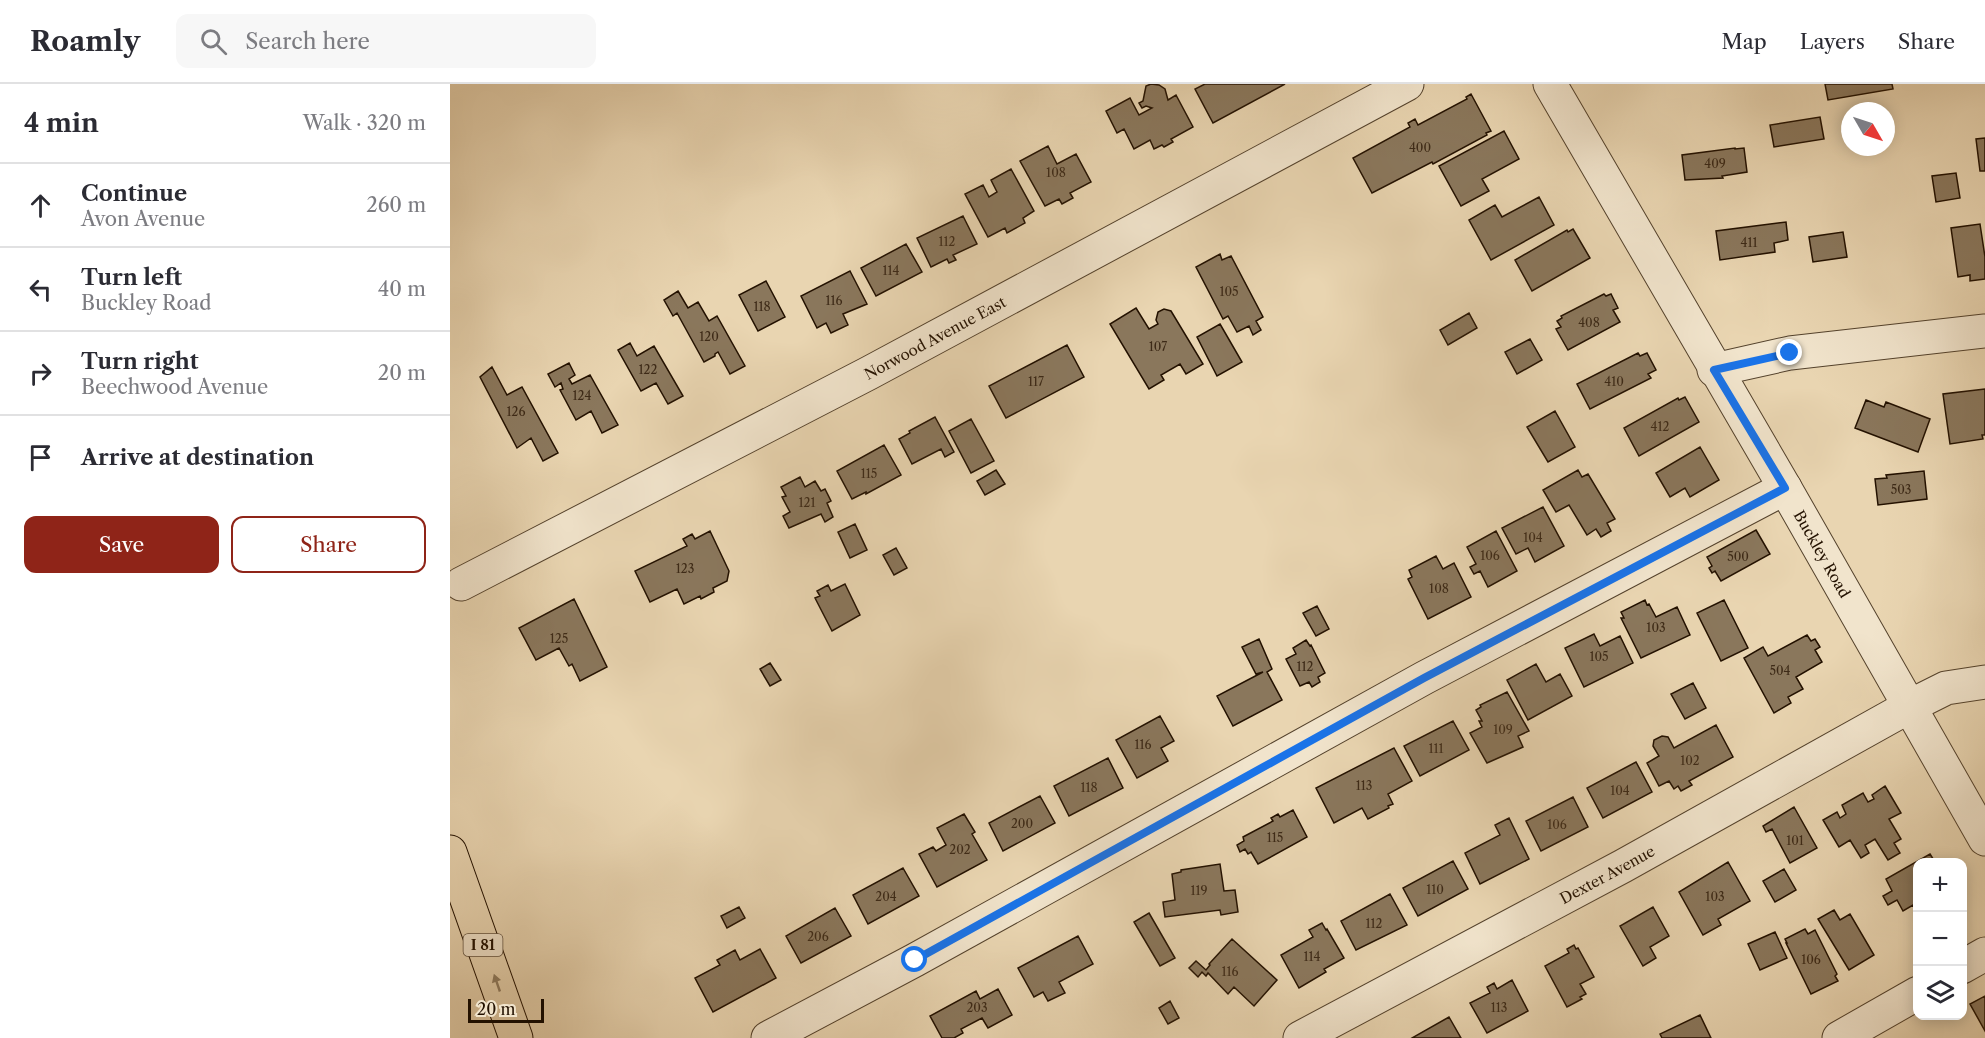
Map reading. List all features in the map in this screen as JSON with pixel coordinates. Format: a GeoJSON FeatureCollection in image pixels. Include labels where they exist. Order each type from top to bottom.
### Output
{"type":"FeatureCollection","features":[{"type":"Feature","properties":{"kind":"highway","name":"I 81"},"geometry":{"type":"LineString","coordinates":[[450,852],[516,1038]]}},
{"type":"Feature","properties":{"kind":"street","name":"Norwood Avenue East"},"geometry":{"type":"LineString","coordinates":[[461,584],[869,373],[1407,84]]}},
{"type":"Feature","properties":{"kind":"street","name":"Buckley Road"},"geometry":{"type":"LineString","coordinates":[[1550,84],[1985,838]]}},
{"type":"Feature","properties":{"kind":"street"},"geometry":{"type":"LineString","coordinates":[[1714,370],[1790,353],[1985,331]]}},
{"type":"Feature","properties":{"kind":"street"},"geometry":{"type":"LineString","coordinates":[[768,1038],[915,960],[1424,678],[1785,488]]}},
{"type":"Feature","properties":{"kind":"street","name":"Dexter Avenue"},"geometry":{"type":"LineString","coordinates":[[1300,1038],[1623,866],[1910,706],[1946,688],[1985,682]]}},
{"type":"Feature","properties":{"kind":"street"},"geometry":{"type":"LineString","coordinates":[[1964,966],[1985,954]]}},
{"type":"Feature","properties":{"kind":"street"},"geometry":{"type":"LineString","coordinates":[[1839,1038],[1913,995]]}},
{"type":"Feature","properties":{"kind":"building"},"geometry":{"type":"Polygon","coordinates":[[[1151,84],[1165,89],[1168,100],[1176,95],[1193,127],[1171,139],[1173,142],[1164,147],[1162,145],[1154,149],[1150,140],[1134,149],[1124,129],[1117,133],[1106,111],[1130,98],[1139,115],[1152,108],[1146,106],[1142,108],[1139,103],[1143,101],[1146,86],[1151,84]]]}},
{"type":"Feature","properties":{"kind":"building"},"geometry":{"type":"Polygon","coordinates":[[[1205,84],[1285,84],[1213,123],[1195,89],[1205,84]]]}},
{"type":"Feature","properties":{"kind":"building"},"geometry":{"type":"Polygon","coordinates":[[[1825,84],[1892,84],[1893,89],[1828,100],[1825,84]]]}},
{"type":"Feature","properties":{"kind":"building"},"geometry":{"type":"Polygon","coordinates":[[[1471,94],[1491,131],[1486,133],[1487,135],[1372,193],[1353,158],[1410,127],[1408,123],[1415,119],[1418,125],[1467,99],[1466,97],[1471,94]]]}},
{"type":"Feature","properties":{"kind":"building"},"geometry":{"type":"Polygon","coordinates":[[[1820,117],[1824,139],[1774,147],[1770,125],[1820,117]]]}},
{"type":"Feature","properties":{"kind":"building"},"geometry":{"type":"Polygon","coordinates":[[[1504,131],[1519,159],[1482,179],[1489,191],[1461,206],[1439,166],[1504,131]]]}},
{"type":"Feature","properties":{"kind":"building"},"geometry":{"type":"Polygon","coordinates":[[[1985,138],[1985,171],[1980,171],[1976,139],[1985,138]]]}},
{"type":"Feature","properties":{"kind":"building"},"geometry":{"type":"Polygon","coordinates":[[[1048,146],[1057,164],[1076,154],[1091,182],[1070,193],[1073,198],[1062,204],[1059,199],[1045,206],[1020,161],[1048,146]]]}},
{"type":"Feature","properties":{"kind":"building"},"geometry":{"type":"Polygon","coordinates":[[[1744,148],[1747,172],[1722,176],[1723,178],[1685,180],[1682,155],[1744,148]]]}},
{"type":"Feature","properties":{"kind":"building"},"geometry":{"type":"Polygon","coordinates":[[[1011,169],[1034,211],[1023,218],[1025,223],[1007,233],[1005,228],[988,237],[965,194],[983,185],[989,197],[997,192],[991,180],[1011,169]]]}},
{"type":"Feature","properties":{"kind":"building"},"geometry":{"type":"Polygon","coordinates":[[[1956,173],[1960,198],[1936,202],[1932,176],[1956,173]]]}},
{"type":"Feature","properties":{"kind":"building"},"geometry":{"type":"Polygon","coordinates":[[[1539,197],[1554,225],[1491,260],[1469,220],[1495,205],[1502,217],[1539,197]]]}},
{"type":"Feature","properties":{"kind":"building"},"geometry":{"type":"Polygon","coordinates":[[[963,216],[977,244],[953,255],[956,260],[949,263],[947,259],[931,267],[917,238],[963,216]]]}},
{"type":"Feature","properties":{"kind":"building"},"geometry":{"type":"Polygon","coordinates":[[[1786,222],[1788,240],[1774,243],[1775,252],[1720,260],[1716,231],[1786,222]]]}},
{"type":"Feature","properties":{"kind":"building"},"geometry":{"type":"Polygon","coordinates":[[[1980,224],[1985,257],[1985,279],[1970,281],[1970,275],[1958,277],[1951,228],[1980,224]]]}},
{"type":"Feature","properties":{"kind":"building"},"geometry":{"type":"Polygon","coordinates":[[[1573,229],[1590,258],[1532,291],[1515,260],[1567,230],[1568,232],[1573,229]]]}},
{"type":"Feature","properties":{"kind":"building"},"geometry":{"type":"Polygon","coordinates":[[[1843,232],[1847,257],[1813,262],[1809,237],[1843,232]]]}},
{"type":"Feature","properties":{"kind":"building"},"geometry":{"type":"Polygon","coordinates":[[[906,244],[922,272],[876,296],[861,268],[906,244]]]}},
{"type":"Feature","properties":{"kind":"building"},"geometry":{"type":"Polygon","coordinates":[[[1220,254],[1222,260],[1231,256],[1263,317],[1256,321],[1261,330],[1253,335],[1249,326],[1237,332],[1228,316],[1223,319],[1196,267],[1220,254]]]}},
{"type":"Feature","properties":{"kind":"building"},"geometry":{"type":"Polygon","coordinates":[[[850,271],[867,304],[843,314],[848,325],[831,333],[826,323],[817,328],[801,296],[850,271]]]}},
{"type":"Feature","properties":{"kind":"building"},"geometry":{"type":"Polygon","coordinates":[[[766,281],[785,317],[758,331],[739,295],[766,281]]]}},
{"type":"Feature","properties":{"kind":"building"},"geometry":{"type":"Polygon","coordinates":[[[678,291],[688,308],[698,302],[709,321],[717,316],[745,366],[730,374],[718,352],[704,362],[677,313],[673,316],[664,300],[678,291]]]}},
{"type":"Feature","properties":{"kind":"building"},"geometry":{"type":"Polygon","coordinates":[[[1604,294],[1606,296],[1611,294],[1618,308],[1613,310],[1620,322],[1568,350],[1556,329],[1561,327],[1557,321],[1562,318],[1561,316],[1604,294]]]}},
{"type":"Feature","properties":{"kind":"building"},"geometry":{"type":"Polygon","coordinates":[[[1136,308],[1149,329],[1158,324],[1156,320],[1158,312],[1164,309],[1171,311],[1203,364],[1186,374],[1180,364],[1161,375],[1164,380],[1149,389],[1110,324],[1136,308]]]}},
{"type":"Feature","properties":{"kind":"building"},"geometry":{"type":"Polygon","coordinates":[[[1469,313],[1477,328],[1448,345],[1440,330],[1469,313]]]}},
{"type":"Feature","properties":{"kind":"building"},"geometry":{"type":"Polygon","coordinates":[[[1220,324],[1242,362],[1217,376],[1197,337],[1220,324]]]}},
{"type":"Feature","properties":{"kind":"building"},"geometry":{"type":"Polygon","coordinates":[[[1530,339],[1542,360],[1517,374],[1505,352],[1530,339]]]}},
{"type":"Feature","properties":{"kind":"building"},"geometry":{"type":"Polygon","coordinates":[[[630,343],[637,356],[654,346],[683,396],[668,404],[656,383],[641,391],[618,350],[630,343]]]}},
{"type":"Feature","properties":{"kind":"building"},"geometry":{"type":"Polygon","coordinates":[[[1067,345],[1084,377],[1006,418],[989,386],[1067,345]]]}},
{"type":"Feature","properties":{"kind":"building"},"geometry":{"type":"Polygon","coordinates":[[[1638,353],[1640,356],[1647,353],[1656,370],[1648,374],[1651,378],[1590,409],[1577,384],[1638,353]]]}},
{"type":"Feature","properties":{"kind":"building"},"geometry":{"type":"Polygon","coordinates":[[[569,363],[575,375],[569,379],[572,384],[590,375],[618,425],[602,433],[591,411],[576,420],[560,390],[563,389],[561,383],[555,387],[548,374],[569,363]]]}},
{"type":"Feature","properties":{"kind":"building"},"geometry":{"type":"Polygon","coordinates":[[[492,367],[507,395],[522,387],[558,453],[543,461],[531,438],[517,448],[480,377],[492,367]]]}},
{"type":"Feature","properties":{"kind":"building"},"geometry":{"type":"Polygon","coordinates":[[[1985,389],[1985,435],[1982,435],[1983,439],[1950,444],[1943,394],[1985,389]]]}},
{"type":"Feature","properties":{"kind":"building"},"geometry":{"type":"Polygon","coordinates":[[[1685,397],[1699,422],[1639,456],[1624,428],[1678,398],[1679,400],[1685,397]]]}},
{"type":"Feature","properties":{"kind":"building"},"geometry":{"type":"Polygon","coordinates":[[[1866,400],[1884,407],[1886,402],[1930,419],[1918,452],[1855,428],[1866,400]]]}},
{"type":"Feature","properties":{"kind":"building"},"geometry":{"type":"Polygon","coordinates":[[[1555,411],[1575,447],[1548,462],[1527,427],[1555,411]]]}},
{"type":"Feature","properties":{"kind":"building"},"geometry":{"type":"Polygon","coordinates":[[[935,417],[954,452],[945,457],[941,449],[912,464],[899,439],[935,417]]]}},
{"type":"Feature","properties":{"kind":"building"},"geometry":{"type":"Polygon","coordinates":[[[971,419],[994,461],[971,473],[949,431],[971,419]]]}},
{"type":"Feature","properties":{"kind":"building"},"geometry":{"type":"Polygon","coordinates":[[[884,445],[901,475],[852,499],[837,471],[884,445]]]}},
{"type":"Feature","properties":{"kind":"building"},"geometry":{"type":"Polygon","coordinates":[[[1700,447],[1719,480],[1690,497],[1685,488],[1670,497],[1656,473],[1700,447]]]}},
{"type":"Feature","properties":{"kind":"building"},"geometry":{"type":"Polygon","coordinates":[[[996,470],[1005,484],[985,495],[977,481],[996,470]]]}},
{"type":"Feature","properties":{"kind":"building"},"geometry":{"type":"Polygon","coordinates":[[[1578,470],[1582,477],[1588,474],[1615,519],[1607,523],[1611,531],[1601,537],[1596,529],[1587,535],[1569,505],[1556,512],[1543,490],[1578,470]]]}},
{"type":"Feature","properties":{"kind":"building"},"geometry":{"type":"Polygon","coordinates":[[[1924,471],[1927,499],[1878,505],[1875,479],[1887,478],[1886,475],[1924,471]]]}},
{"type":"Feature","properties":{"kind":"building"},"geometry":{"type":"Polygon","coordinates":[[[800,477],[805,487],[815,481],[821,491],[825,489],[831,501],[827,503],[833,517],[825,522],[821,514],[789,528],[783,516],[790,512],[782,497],[786,496],[781,487],[800,477]]]}},
{"type":"Feature","properties":{"kind":"building"},"geometry":{"type":"Polygon","coordinates":[[[1543,507],[1564,546],[1535,562],[1528,548],[1516,554],[1502,528],[1543,507]]]}},
{"type":"Feature","properties":{"kind":"building"},"geometry":{"type":"Polygon","coordinates":[[[855,524],[867,550],[850,558],[838,532],[855,524]]]}},
{"type":"Feature","properties":{"kind":"building"},"geometry":{"type":"Polygon","coordinates":[[[1756,530],[1770,554],[1721,581],[1715,571],[1712,573],[1709,568],[1712,566],[1707,557],[1756,530]]]}},
{"type":"Feature","properties":{"kind":"building"},"geometry":{"type":"Polygon","coordinates":[[[710,531],[729,571],[727,581],[713,588],[714,592],[701,599],[700,596],[684,604],[677,589],[650,602],[635,571],[687,546],[683,539],[692,534],[695,539],[710,531]]]}},
{"type":"Feature","properties":{"kind":"building"},"geometry":{"type":"Polygon","coordinates":[[[1496,531],[1517,571],[1488,587],[1480,571],[1474,574],[1470,567],[1476,564],[1467,547],[1496,531]]]}},
{"type":"Feature","properties":{"kind":"building"},"geometry":{"type":"Polygon","coordinates":[[[896,548],[907,568],[894,575],[883,555],[896,548]]]}},
{"type":"Feature","properties":{"kind":"building"},"geometry":{"type":"Polygon","coordinates":[[[1436,556],[1443,569],[1454,563],[1471,597],[1428,619],[1408,579],[1412,577],[1409,570],[1436,556]]]}},
{"type":"Feature","properties":{"kind":"building"},"geometry":{"type":"Polygon","coordinates":[[[845,584],[860,615],[832,631],[815,598],[820,596],[817,591],[828,585],[831,591],[845,584]]]}},
{"type":"Feature","properties":{"kind":"building"},"geometry":{"type":"Polygon","coordinates":[[[574,599],[607,667],[580,681],[572,664],[569,666],[559,648],[536,660],[519,628],[574,599]]]}},
{"type":"Feature","properties":{"kind":"building"},"geometry":{"type":"Polygon","coordinates":[[[1645,600],[1656,617],[1677,607],[1690,635],[1641,658],[1621,618],[1624,618],[1621,612],[1645,600]]]}},
{"type":"Feature","properties":{"kind":"building"},"geometry":{"type":"Polygon","coordinates":[[[1724,600],[1748,648],[1721,661],[1697,613],[1724,600]]]}},
{"type":"Feature","properties":{"kind":"building"},"geometry":{"type":"Polygon","coordinates":[[[1317,606],[1329,629],[1316,636],[1303,613],[1317,606]]]}},
{"type":"Feature","properties":{"kind":"building"},"geometry":{"type":"Polygon","coordinates":[[[1594,634],[1600,646],[1620,636],[1633,663],[1584,687],[1565,648],[1594,634]]]}},
{"type":"Feature","properties":{"kind":"building"},"geometry":{"type":"Polygon","coordinates":[[[1807,635],[1811,641],[1815,639],[1820,647],[1815,650],[1822,662],[1796,677],[1803,689],[1788,697],[1791,703],[1774,713],[1744,658],[1763,647],[1768,656],[1807,635]]]}},
{"type":"Feature","properties":{"kind":"building"},"geometry":{"type":"Polygon","coordinates":[[[1259,639],[1272,669],[1267,672],[1282,700],[1233,726],[1217,696],[1263,672],[1256,674],[1242,647],[1259,639]]]}},
{"type":"Feature","properties":{"kind":"building"},"geometry":{"type":"Polygon","coordinates":[[[1306,640],[1311,645],[1325,673],[1318,677],[1320,682],[1312,687],[1309,682],[1300,686],[1286,659],[1296,654],[1293,648],[1306,640]]]}},
{"type":"Feature","properties":{"kind":"building"},"geometry":{"type":"Polygon","coordinates":[[[770,663],[781,680],[770,686],[760,669],[770,663]]]}},
{"type":"Feature","properties":{"kind":"building"},"geometry":{"type":"Polygon","coordinates":[[[1536,664],[1546,682],[1560,674],[1572,696],[1528,720],[1507,680],[1536,664]]]}},
{"type":"Feature","properties":{"kind":"building"},"geometry":{"type":"Polygon","coordinates":[[[1693,683],[1706,708],[1685,719],[1671,694],[1693,683]]]}},
{"type":"Feature","properties":{"kind":"building"},"geometry":{"type":"Polygon","coordinates":[[[1507,692],[1529,731],[1518,736],[1523,747],[1487,763],[1470,733],[1482,727],[1479,721],[1482,721],[1476,710],[1481,707],[1480,705],[1507,692]]]}},
{"type":"Feature","properties":{"kind":"building"},"geometry":{"type":"Polygon","coordinates":[[[1160,716],[1174,741],[1161,748],[1168,761],[1137,778],[1116,740],[1160,716]]]}},
{"type":"Feature","properties":{"kind":"building"},"geometry":{"type":"Polygon","coordinates":[[[1453,721],[1469,750],[1420,776],[1404,746],[1453,721]]]}},
{"type":"Feature","properties":{"kind":"building"},"geometry":{"type":"Polygon","coordinates":[[[1716,725],[1733,757],[1689,781],[1692,785],[1681,791],[1678,786],[1674,789],[1669,781],[1659,786],[1647,763],[1659,756],[1653,746],[1654,740],[1662,736],[1668,737],[1674,748],[1716,725]]]}},
{"type":"Feature","properties":{"kind":"building"},"geometry":{"type":"Polygon","coordinates":[[[1394,748],[1412,781],[1388,794],[1393,804],[1388,806],[1389,808],[1368,819],[1362,808],[1334,823],[1316,788],[1394,748]]]}},
{"type":"Feature","properties":{"kind":"building"},"geometry":{"type":"Polygon","coordinates":[[[1108,758],[1123,788],[1069,816],[1054,786],[1108,758]]]}},
{"type":"Feature","properties":{"kind":"building"},"geometry":{"type":"Polygon","coordinates":[[[1636,762],[1652,792],[1603,818],[1587,788],[1636,762]]]}},
{"type":"Feature","properties":{"kind":"building"},"geometry":{"type":"Polygon","coordinates":[[[1885,786],[1901,813],[1889,819],[1901,839],[1894,843],[1900,853],[1888,860],[1875,839],[1865,845],[1869,853],[1861,858],[1850,840],[1839,847],[1823,820],[1837,812],[1840,818],[1846,814],[1842,805],[1863,793],[1868,802],[1874,799],[1872,795],[1885,786]]]}},
{"type":"Feature","properties":{"kind":"building"},"geometry":{"type":"Polygon","coordinates":[[[1040,796],[1055,823],[1003,851],[989,823],[1040,796]]]}},
{"type":"Feature","properties":{"kind":"building"},"geometry":{"type":"Polygon","coordinates":[[[1573,797],[1588,827],[1541,851],[1526,821],[1573,797]]]}},
{"type":"Feature","properties":{"kind":"building"},"geometry":{"type":"Polygon","coordinates":[[[1794,807],[1817,848],[1790,863],[1772,829],[1766,832],[1763,826],[1794,807]]]}},
{"type":"Feature","properties":{"kind":"building"},"geometry":{"type":"Polygon","coordinates":[[[1293,810],[1307,837],[1258,864],[1251,852],[1248,854],[1245,849],[1240,852],[1237,845],[1244,841],[1243,837],[1273,821],[1271,818],[1278,814],[1280,817],[1293,810]]]}},
{"type":"Feature","properties":{"kind":"building"},"geometry":{"type":"Polygon","coordinates":[[[964,814],[987,860],[937,887],[919,854],[933,847],[936,851],[946,845],[937,828],[964,814]]]}},
{"type":"Feature","properties":{"kind":"building"},"geometry":{"type":"Polygon","coordinates":[[[1509,818],[1529,859],[1480,884],[1465,853],[1500,835],[1495,825],[1509,818]]]}},
{"type":"Feature","properties":{"kind":"building"},"geometry":{"type":"Polygon","coordinates":[[[1453,861],[1468,889],[1418,916],[1403,888],[1453,861]]]}},
{"type":"Feature","properties":{"kind":"building"},"geometry":{"type":"Polygon","coordinates":[[[1728,862],[1750,901],[1718,919],[1721,925],[1703,935],[1679,892],[1728,862]]]}},
{"type":"Feature","properties":{"kind":"building"},"geometry":{"type":"Polygon","coordinates":[[[1220,864],[1224,891],[1235,890],[1238,912],[1221,915],[1220,910],[1165,917],[1163,902],[1175,900],[1172,874],[1181,872],[1181,870],[1220,864]]]}},
{"type":"Feature","properties":{"kind":"building"},"geometry":{"type":"Polygon","coordinates":[[[1913,864],[1913,905],[1903,911],[1897,900],[1888,905],[1883,896],[1892,891],[1886,879],[1913,864]]]}},
{"type":"Feature","properties":{"kind":"building"},"geometry":{"type":"Polygon","coordinates":[[[903,868],[919,896],[868,924],[853,895],[903,868]]]}},
{"type":"Feature","properties":{"kind":"building"},"geometry":{"type":"Polygon","coordinates":[[[1784,869],[1796,890],[1775,902],[1763,881],[1784,869]]]}},
{"type":"Feature","properties":{"kind":"building"},"geometry":{"type":"Polygon","coordinates":[[[1390,894],[1407,925],[1356,950],[1341,921],[1390,894]]]}},
{"type":"Feature","properties":{"kind":"building"},"geometry":{"type":"Polygon","coordinates":[[[739,907],[745,918],[727,928],[721,916],[739,907]]]}},
{"type":"Feature","properties":{"kind":"building"},"geometry":{"type":"Polygon","coordinates":[[[1653,907],[1669,936],[1650,947],[1656,958],[1643,966],[1620,926],[1653,907]]]}},
{"type":"Feature","properties":{"kind":"building"},"geometry":{"type":"Polygon","coordinates":[[[835,908],[851,936],[801,963],[786,936],[835,908]]]}},
{"type":"Feature","properties":{"kind":"building"},"geometry":{"type":"Polygon","coordinates":[[[1834,910],[1840,920],[1850,914],[1874,955],[1849,970],[1818,919],[1834,910]]]}},
{"type":"Feature","properties":{"kind":"building"},"geometry":{"type":"Polygon","coordinates":[[[1149,913],[1175,958],[1160,966],[1134,922],[1149,913]]]}},
{"type":"Feature","properties":{"kind":"building"},"geometry":{"type":"Polygon","coordinates":[[[1322,923],[1344,958],[1324,969],[1326,972],[1299,988],[1281,955],[1313,937],[1309,930],[1322,923]]]}},
{"type":"Feature","properties":{"kind":"building"},"geometry":{"type":"Polygon","coordinates":[[[1805,929],[1808,934],[1815,930],[1837,974],[1835,976],[1838,981],[1811,994],[1785,939],[1805,929]]]}},
{"type":"Feature","properties":{"kind":"building"},"geometry":{"type":"Polygon","coordinates":[[[1775,932],[1787,958],[1760,970],[1748,944],[1775,932]]]}},
{"type":"Feature","properties":{"kind":"building"},"geometry":{"type":"Polygon","coordinates":[[[1078,936],[1093,964],[1059,982],[1065,993],[1048,1001],[1043,992],[1034,997],[1018,968],[1078,936]]]}},
{"type":"Feature","properties":{"kind":"building"},"geometry":{"type":"Polygon","coordinates":[[[1232,939],[1277,980],[1254,1006],[1234,987],[1228,994],[1208,973],[1206,976],[1202,972],[1198,977],[1189,968],[1196,961],[1206,970],[1232,939]]]}},
{"type":"Feature","properties":{"kind":"building"},"geometry":{"type":"Polygon","coordinates":[[[1574,945],[1576,949],[1578,948],[1594,977],[1580,984],[1586,994],[1580,997],[1582,999],[1567,1007],[1545,966],[1569,953],[1567,949],[1574,945]]]}},
{"type":"Feature","properties":{"kind":"building"},"geometry":{"type":"Polygon","coordinates":[[[760,949],[776,978],[713,1012],[695,978],[720,965],[717,960],[735,950],[740,960],[760,949]]]}},
{"type":"Feature","properties":{"kind":"building"},"geometry":{"type":"Polygon","coordinates":[[[1512,980],[1528,1011],[1487,1033],[1470,1003],[1490,993],[1487,987],[1494,983],[1497,989],[1512,980]]]}},
{"type":"Feature","properties":{"kind":"building"},"geometry":{"type":"Polygon","coordinates":[[[998,989],[1012,1015],[988,1028],[982,1018],[961,1029],[963,1033],[954,1038],[942,1038],[930,1016],[976,991],[980,999],[998,989]]]}},
{"type":"Feature","properties":{"kind":"building"},"geometry":{"type":"Polygon","coordinates":[[[1985,996],[1985,1031],[1970,1004],[1985,996]]]}},
{"type":"Feature","properties":{"kind":"building"},"geometry":{"type":"Polygon","coordinates":[[[1170,1001],[1179,1018],[1168,1024],[1159,1008],[1170,1001]]]}},
{"type":"Feature","properties":{"kind":"building"},"geometry":{"type":"Polygon","coordinates":[[[1700,1015],[1711,1038],[1662,1038],[1660,1034],[1700,1015]]]}},
{"type":"Feature","properties":{"kind":"building"},"geometry":{"type":"Polygon","coordinates":[[[1449,1017],[1461,1038],[1412,1038],[1449,1017]]]}},
{"type":"Feature","properties":{"kind":"route"},"geometry":{"type":"LineString","coordinates":[[915,960],[1424,678],[1785,488],[1714,370],[1790,353]]}}]}
